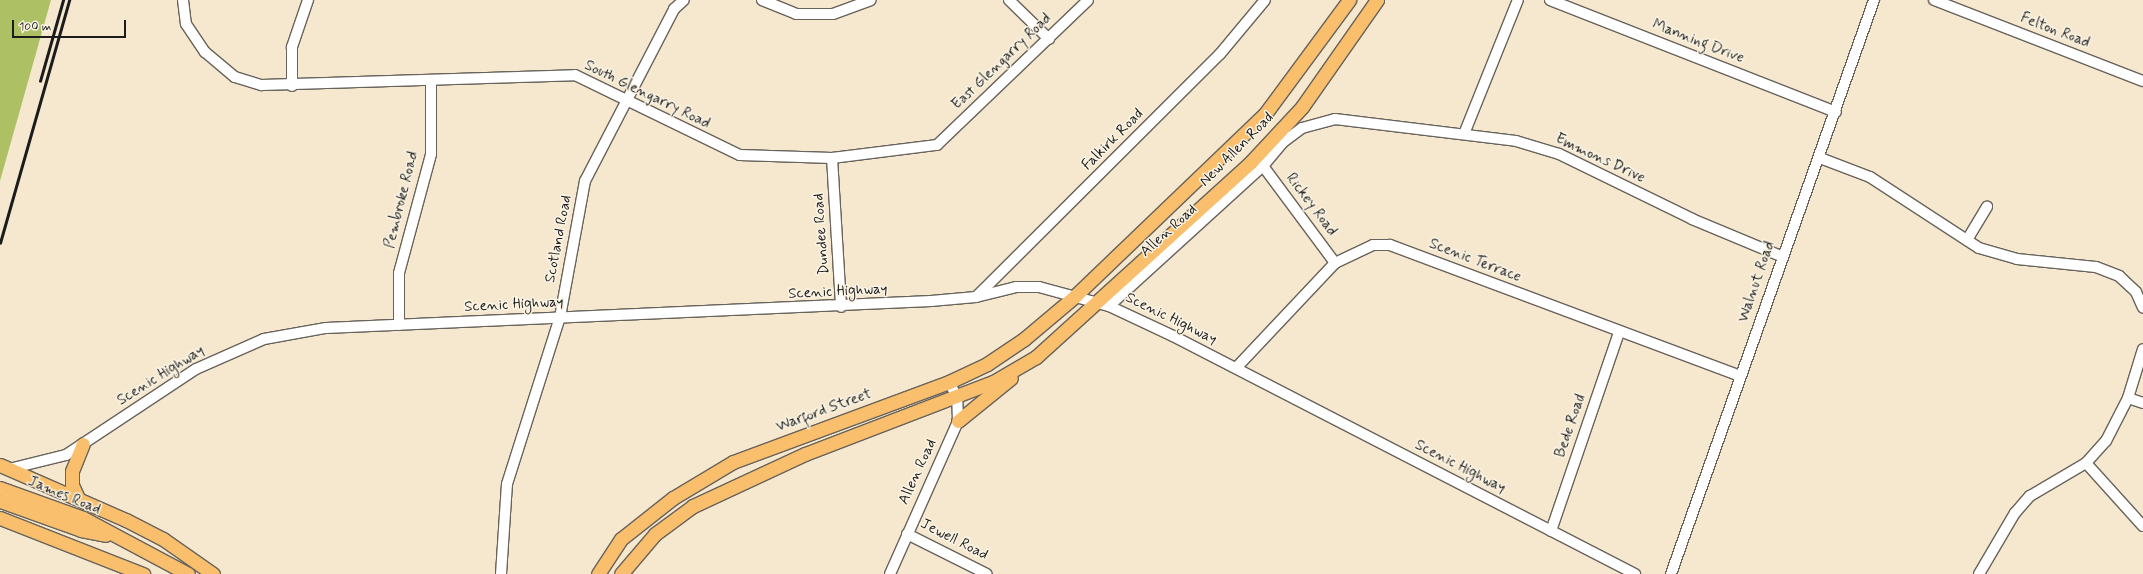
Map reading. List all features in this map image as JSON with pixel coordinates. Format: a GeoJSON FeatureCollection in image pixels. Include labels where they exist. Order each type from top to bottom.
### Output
{"type":"FeatureCollection","features":[{"type":"Feature","properties":{"kind":"main road","name":"New Allen Road"},"geometry":{"type":"LineString","coordinates":[[1075,296],[1265,114],[1349,0]]}},
{"type":"Feature","properties":{"kind":"main road","name":"New Allen Road"},"geometry":{"type":"LineString","coordinates":[[1103,305],[1250,163],[1302,107],[1377,0]]}},
{"type":"Feature","properties":{"kind":"main road","name":"Warford Street"},"geometry":{"type":"LineString","coordinates":[[598,574],[622,539],[673,498],[733,462],[949,382],[987,364],[1075,296]]}},
{"type":"Feature","properties":{"kind":"main road"},"geometry":{"type":"LineString","coordinates":[[958,421],[1103,305]]}},
{"type":"Feature","properties":{"kind":"main road"},"geometry":{"type":"LineString","coordinates":[[621,574],[655,534],[693,506],[805,454],[957,397],[1028,364]]}},
{"type":"Feature","properties":{"kind":"main road"},"geometry":{"type":"LineString","coordinates":[[78,498],[72,485],[72,470],[83,444]]}},
{"type":"Feature","properties":{"kind":"main road"},"geometry":{"type":"LineString","coordinates":[[5,467],[78,498],[163,539],[213,574]]}},
{"type":"Feature","properties":{"kind":"main road","name":"James Road"},"geometry":{"type":"LineString","coordinates":[[0,488],[83,518],[113,536],[188,574]]}},
{"type":"Feature","properties":{"kind":"main road","name":"James Road"},"geometry":{"type":"LineString","coordinates":[[0,502],[81,530],[113,536]]}},
{"type":"Feature","properties":{"kind":"main road"},"geometry":{"type":"LineString","coordinates":[[0,518],[143,574]]}},
{"type":"Feature","properties":{"kind":"street","name":"South Glengarry Road"},"geometry":{"type":"LineString","coordinates":[[183,0],[186,24],[205,52],[235,77],[262,86],[575,76],[624,102],[740,155],[832,158],[936,145]]}},
{"type":"Feature","properties":{"kind":"street"},"geometry":{"type":"LineString","coordinates":[[292,86],[292,47],[308,0]]}},
{"type":"Feature","properties":{"kind":"street","name":"Scotland Road"},"geometry":{"type":"LineString","coordinates":[[501,574],[507,484],[560,317],[585,180],[624,102],[674,9],[684,0]]}},
{"type":"Feature","properties":{"kind":"street"},"geometry":{"type":"LineString","coordinates":[[762,0],[796,14],[833,14],[871,0]]}},
{"type":"Feature","properties":{"kind":"street"},"geometry":{"type":"LineString","coordinates":[[1010,0],[1049,39]]}},
{"type":"Feature","properties":{"kind":"street","name":"East Glengarry Road"},"geometry":{"type":"LineString","coordinates":[[936,145],[1049,39],[1088,0]]}},
{"type":"Feature","properties":{"kind":"street","name":"Falkirk Road"},"geometry":{"type":"LineString","coordinates":[[976,297],[1220,54],[1265,0]]}},
{"type":"Feature","properties":{"kind":"street"},"geometry":{"type":"LineString","coordinates":[[1464,134],[1518,0]]}},
{"type":"Feature","properties":{"kind":"street","name":"Manning Drive"},"geometry":{"type":"LineString","coordinates":[[1550,0],[1836,112]]}},
{"type":"Feature","properties":{"kind":"street","name":"Walnut Road"},"geometry":{"type":"LineString","coordinates":[[1671,574],[1781,256],[1820,158],[1874,0]]}},
{"type":"Feature","properties":{"kind":"street","name":"Felton Road"},"geometry":{"type":"LineString","coordinates":[[1934,0],[2143,81]]}},
{"type":"Feature","properties":{"kind":"street","name":"Pembroke Road"},"geometry":{"type":"LineString","coordinates":[[399,325],[398,273],[431,154],[431,81]]}},
{"type":"Feature","properties":{"kind":"street","name":"Emmons Drive"},"geometry":{"type":"LineString","coordinates":[[1302,128],[1335,119],[1516,141],[1559,154],[1692,219],[1781,256]]}},
{"type":"Feature","properties":{"kind":"street","name":"Allen Road"},"geometry":{"type":"LineString","coordinates":[[1103,305],[1263,166],[1282,143],[1302,128]]}},
{"type":"Feature","properties":{"kind":"street","name":"Dundee Road"},"geometry":{"type":"LineString","coordinates":[[832,158],[841,307]]}},
{"type":"Feature","properties":{"kind":"street"},"geometry":{"type":"LineString","coordinates":[[1820,158],[1870,177],[1979,248],[2017,259],[2096,267],[2119,276],[2136,292],[2143,308]]}},
{"type":"Feature","properties":{"kind":"street","name":"Rickey Road"},"geometry":{"type":"LineString","coordinates":[[1263,166],[1335,263]]}},
{"type":"Feature","properties":{"kind":"street"},"geometry":{"type":"LineString","coordinates":[[1967,240],[1987,207]]}},
{"type":"Feature","properties":{"kind":"street","name":"Scenic Terrace"},"geometry":{"type":"LineString","coordinates":[[1236,368],[1335,263],[1373,245],[1390,245],[1619,332],[1740,376]]}},
{"type":"Feature","properties":{"kind":"street","name":"Scenic Highway"},"geometry":{"type":"LineString","coordinates":[[5,467],[66,455],[196,369],[264,339],[326,328],[560,317],[841,307],[976,297],[1016,286],[1039,287],[1103,305],[1236,368],[1635,574]]}},
{"type":"Feature","properties":{"kind":"street","name":"Bede Road"},"geometry":{"type":"LineString","coordinates":[[1551,530],[1619,332]]}},
{"type":"Feature","properties":{"kind":"street"},"geometry":{"type":"LineString","coordinates":[[1979,574],[2015,513],[2030,496],[2086,463],[2106,441],[2128,398],[2143,349]]}},
{"type":"Feature","properties":{"kind":"street","name":"Allen Road"},"geometry":{"type":"LineString","coordinates":[[890,574],[958,421],[957,397],[949,382]]}},
{"type":"Feature","properties":{"kind":"street"},"geometry":{"type":"LineString","coordinates":[[2128,398],[2143,403]]}},
{"type":"Feature","properties":{"kind":"street"},"geometry":{"type":"LineString","coordinates":[[2086,463],[2143,526]]}},
{"type":"Feature","properties":{"kind":"street","name":"Jewell Road"},"geometry":{"type":"LineString","coordinates":[[907,534],[987,574]]}},
{"type":"Feature","properties":{"kind":"green space"},"geometry":{"type":"Polygon","coordinates":[[[0,0],[51,0],[0,181],[0,0]]]}},
{"type":"Feature","properties":{"kind":"railway"},"geometry":{"type":"LineString","coordinates":[[40,81],[63,0]]}},
{"type":"Feature","properties":{"kind":"railway"},"geometry":{"type":"LineString","coordinates":[[0,243],[69,0]]}}]}
